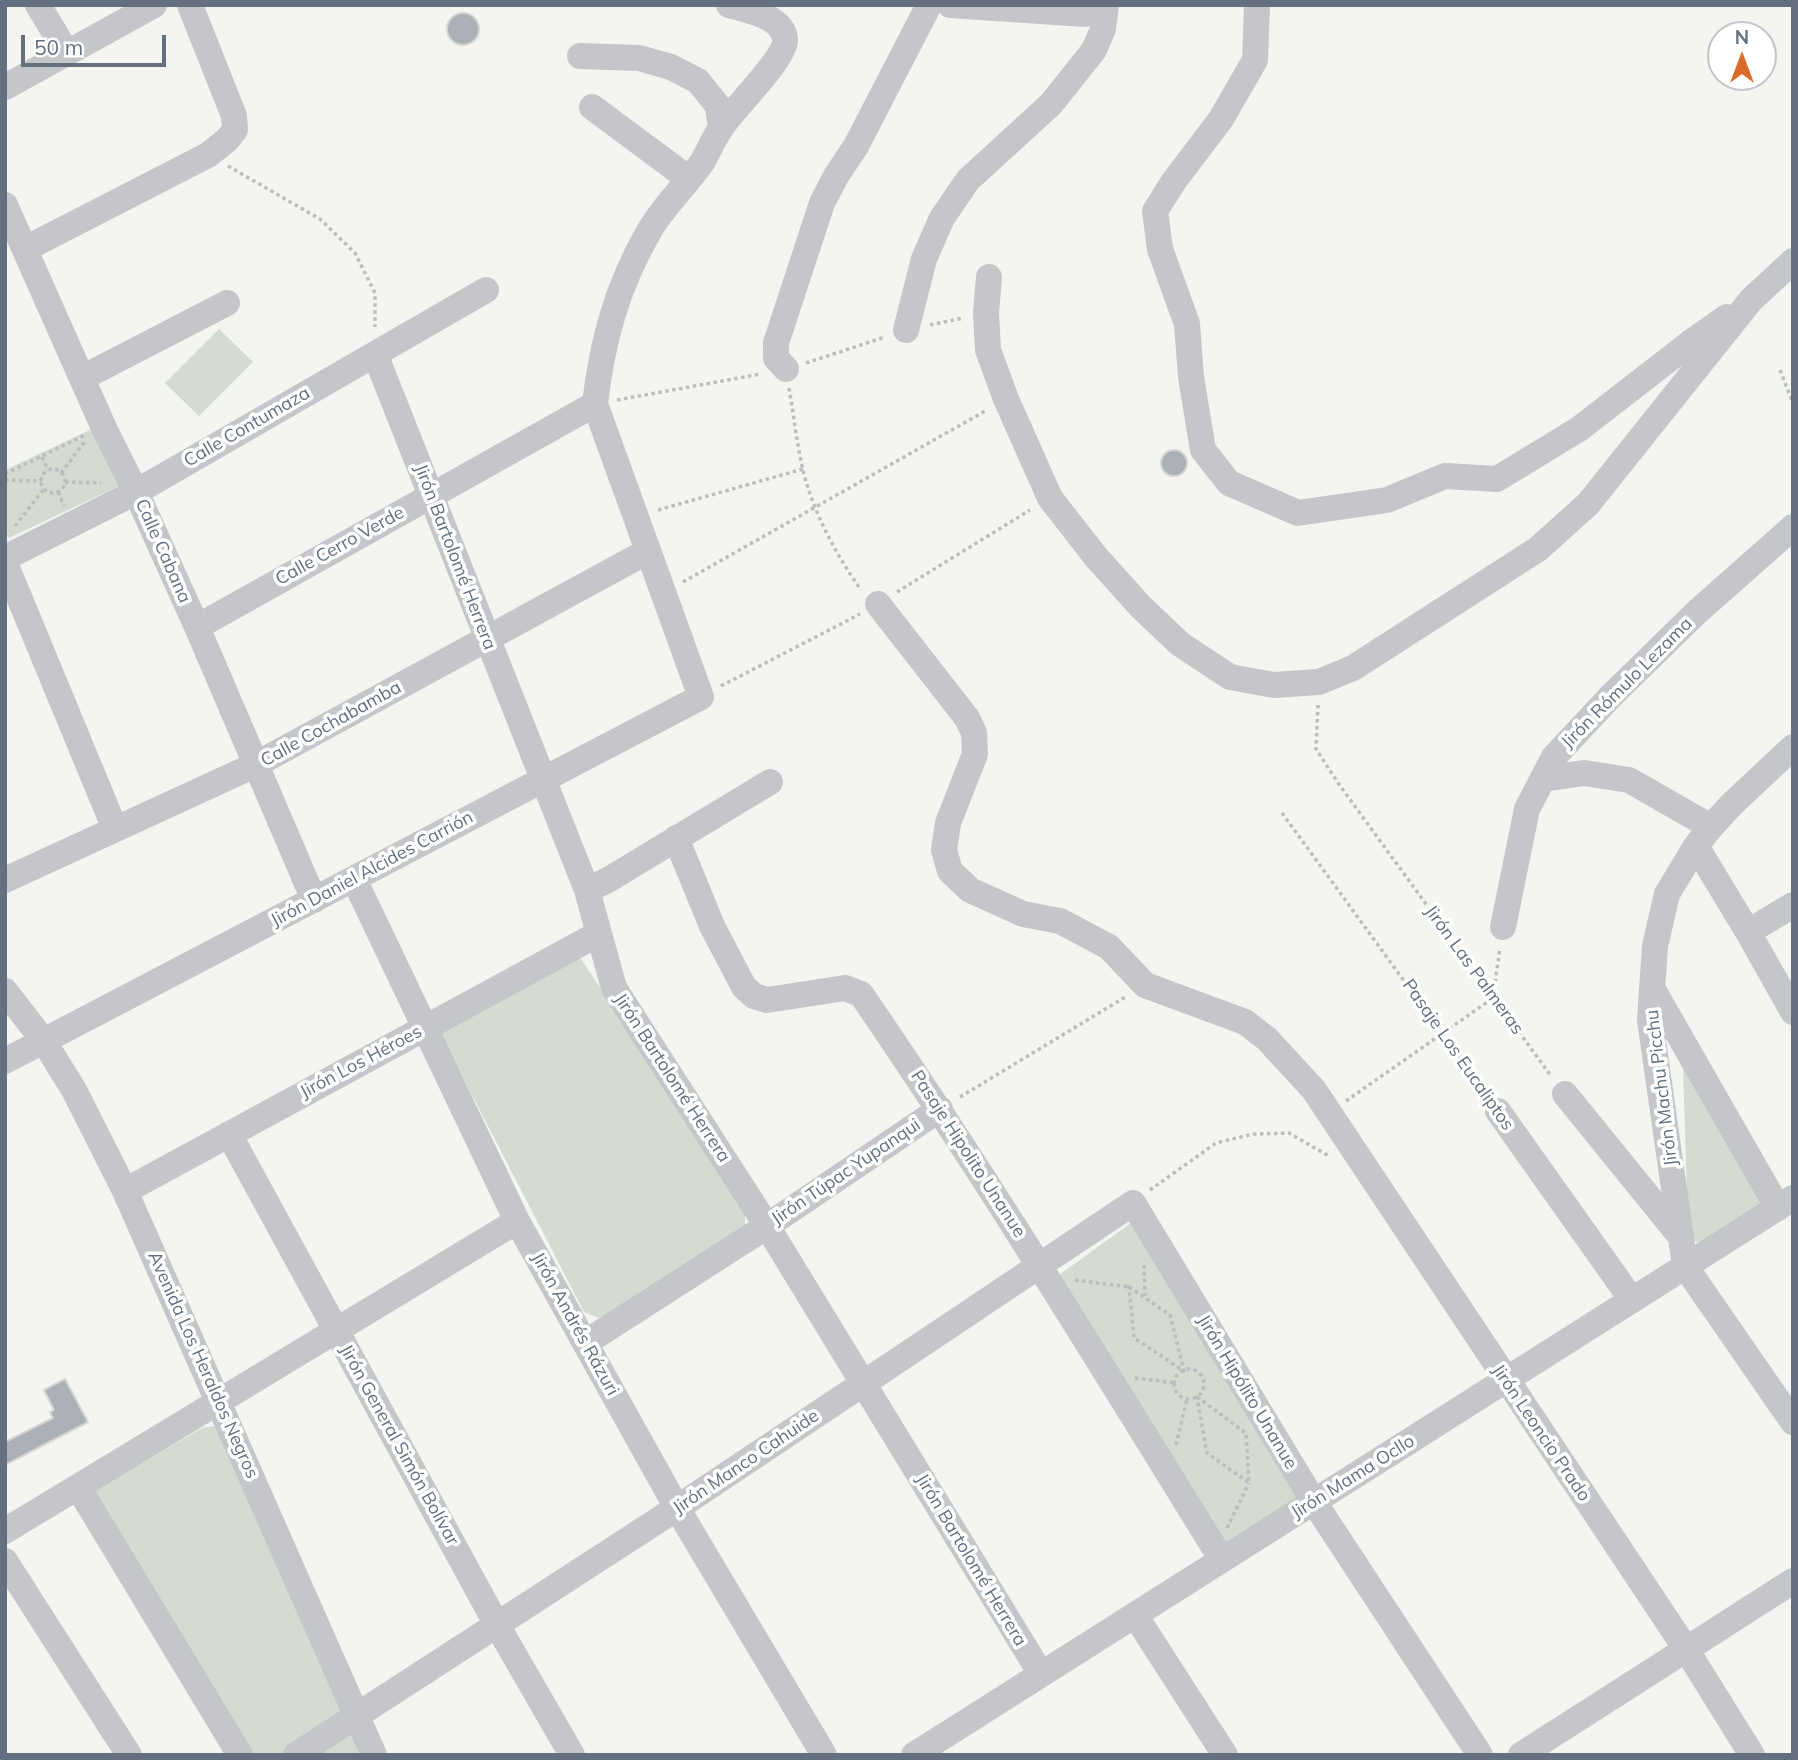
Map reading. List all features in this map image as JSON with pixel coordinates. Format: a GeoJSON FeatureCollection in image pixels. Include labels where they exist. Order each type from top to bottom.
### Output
{"type":"FeatureCollection","features":[{"type":"Feature","properties":{"kind":"street"},"geometry":{"type":"LineString","coordinates":[[38,5],[67,53]]}},
{"type":"Feature","properties":{"kind":"street"},"geometry":{"type":"LineString","coordinates":[[5,87],[154,5]]}},
{"type":"Feature","properties":{"kind":"street"},"geometry":{"type":"LineString","coordinates":[[25,248],[208,155],[235,130],[234,116],[190,5]]}},
{"type":"Feature","properties":{"kind":"street"},"geometry":{"type":"LineString","coordinates":[[663,593],[595,404],[599,370],[616,299],[649,231],[702,161],[742,99],[775,63],[785,46],[782,28],[762,15],[729,5]]}},
{"type":"Feature","properties":{"kind":"street"},"geometry":{"type":"LineString","coordinates":[[786,369],[776,358],[776,343],[822,203],[856,146],[929,5]]}},
{"type":"Feature","properties":{"kind":"street"},"geometry":{"type":"LineString","coordinates":[[906,330],[924,258],[942,218],[968,180],[1051,104],[1094,50],[1103,29],[1095,10],[950,5]]}},
{"type":"Feature","properties":{"kind":"street"},"geometry":{"type":"LineString","coordinates":[[1257,5],[1255,60],[1221,119],[1155,211],[1160,248],[1187,324],[1191,377],[1203,450],[1229,483],[1298,513],[1387,500],[1445,476],[1497,480],[1579,429],[1690,343],[1751,300],[1793,261]]}},
{"type":"Feature","properties":{"kind":"street"},"geometry":{"type":"LineString","coordinates":[[580,56],[639,58],[671,67],[698,81],[718,106],[721,128]]}},
{"type":"Feature","properties":{"kind":"street"},"geometry":{"type":"LineString","coordinates":[[592,107],[688,179]]}},
{"type":"Feature","properties":{"kind":"street","name":"Calle Cabana"},"geometry":{"type":"LineString","coordinates":[[5,205],[197,627],[314,900]]}},
{"type":"Feature","properties":{"kind":"street"},"geometry":{"type":"LineString","coordinates":[[989,277],[986,313],[988,350],[1006,399],[1050,498],[1096,557],[1180,645],[1230,677],[1274,685],[1319,682],[1353,668],[1538,549],[1588,504],[1751,300]]}},
{"type":"Feature","properties":{"kind":"street","name":"Calle Contumaza"},"geometry":{"type":"LineString","coordinates":[[5,561],[136,492],[486,290]]}},
{"type":"Feature","properties":{"kind":"street"},"geometry":{"type":"LineString","coordinates":[[82,378],[227,303]]}},
{"type":"Feature","properties":{"kind":"street","name":"Jirón Bartolomé Herrera"},"geometry":{"type":"LineString","coordinates":[[375,354],[587,890],[614,988],[767,1226],[1041,1674]]}},
{"type":"Feature","properties":{"kind":"street","name":"Calle Cerro Verde"},"geometry":{"type":"LineString","coordinates":[[197,627],[595,404]]}},
{"type":"Feature","properties":{"kind":"street","name":"Jirón Rómulo Lezama"},"geometry":{"type":"LineString","coordinates":[[1503,928],[1527,809],[1554,757],[1611,696],[1697,612],[1793,527]]}},
{"type":"Feature","properties":{"kind":"street","name":"Calle Cochabamba"},"geometry":{"type":"LineString","coordinates":[[5,880],[255,765],[648,551]]}},
{"type":"Feature","properties":{"kind":"street"},"geometry":{"type":"LineString","coordinates":[[5,561],[115,829]]}},
{"type":"Feature","properties":{"kind":"street","name":"Jirón Daniel Alcides Carrión"},"geometry":{"type":"LineString","coordinates":[[5,1061],[701,697],[663,593]]}},
{"type":"Feature","properties":{"kind":"street"},"geometry":{"type":"LineString","coordinates":[[878,604],[967,718],[974,733],[975,754],[948,823],[944,850],[950,871],[970,890],[1023,914],[1060,921],[1109,947],[1145,985]]}},
{"type":"Feature","properties":{"kind":"street","name":"Jirón Machu Picchu"},"geometry":{"type":"LineString","coordinates":[[1685,1266],[1650,1020],[1655,946],[1667,894],[1703,837],[1731,805],[1793,747]]}},
{"type":"Feature","properties":{"kind":"street"},"geometry":{"type":"LineString","coordinates":[[1543,779],[1584,774],[1629,780],[1703,837],[1748,932],[1793,1012]]}},
{"type":"Feature","properties":{"kind":"street"},"geometry":{"type":"LineString","coordinates":[[587,890],[771,782]]}},
{"type":"Feature","properties":{"kind":"street","name":"Pasaje Hipolito Unanue"},"geometry":{"type":"LineString","coordinates":[[676,838],[712,926],[744,987],[754,996],[767,1000],[845,988],[861,994],[940,1109],[1040,1265],[1222,1560]]}},
{"type":"Feature","properties":{"kind":"street","name":"Jirón Andrés Rázuri"},"geometry":{"type":"LineString","coordinates":[[354,879],[517,1221],[677,1508],[824,1755]]}},
{"type":"Feature","properties":{"kind":"street"},"geometry":{"type":"LineString","coordinates":[[1748,932],[1793,905]]}},
{"type":"Feature","properties":{"kind":"street","name":"Jirón Los Héroes"},"geometry":{"type":"LineString","coordinates":[[125,1191],[598,934]]}},
{"type":"Feature","properties":{"kind":"street","name":"Jirón Leoncio Prado"},"geometry":{"type":"LineString","coordinates":[[1145,985],[1245,1022],[1267,1039],[1314,1090],[1686,1650],[1752,1755]]}},
{"type":"Feature","properties":{"kind":"street"},"geometry":{"type":"LineString","coordinates":[[1652,988],[1785,1203]]}},
{"type":"Feature","properties":{"kind":"street","name":"Avenida Los Heraldos Negros"},"geometry":{"type":"LineString","coordinates":[[5,990],[43,1040],[74,1090],[125,1191],[374,1755]]}},
{"type":"Feature","properties":{"kind":"street"},"geometry":{"type":"LineString","coordinates":[[1565,1094],[1681,1237]]}},
{"type":"Feature","properties":{"kind":"street","name":"Jirón Túpac Yupanqui"},"geometry":{"type":"LineString","coordinates":[[585,1343],[767,1226],[940,1109]]}},
{"type":"Feature","properties":{"kind":"street","name":"Pasaje Los Eucaliptos"},"geometry":{"type":"LineString","coordinates":[[1498,1111],[1632,1300]]}},
{"type":"Feature","properties":{"kind":"street","name":"Jirón General Simón Bolívar"},"geometry":{"type":"LineString","coordinates":[[229,1134],[497,1625],[572,1755]]}},
{"type":"Feature","properties":{"kind":"street","name":"Jirón Manco Cahuide"},"geometry":{"type":"LineString","coordinates":[[296,1755],[677,1508],[1133,1203]]}},
{"type":"Feature","properties":{"kind":"street","name":"Jirón Hipólito Unanue"},"geometry":{"type":"LineString","coordinates":[[1133,1203],[1314,1502],[1480,1755]]}},
{"type":"Feature","properties":{"kind":"street","name":"Jirón Mama Ocllo"},"geometry":{"type":"LineString","coordinates":[[914,1755],[1785,1203]]}},
{"type":"Feature","properties":{"kind":"street"},"geometry":{"type":"LineString","coordinates":[[5,1531],[517,1221]]}},
{"type":"Feature","properties":{"kind":"street"},"geometry":{"type":"LineString","coordinates":[[1685,1266],[1793,1422]]}},
{"type":"Feature","properties":{"kind":"street"},"geometry":{"type":"LineString","coordinates":[[78,1487],[240,1755]]}},
{"type":"Feature","properties":{"kind":"street"},"geometry":{"type":"LineString","coordinates":[[5,1561],[129,1755]]}},
{"type":"Feature","properties":{"kind":"street"},"geometry":{"type":"LineString","coordinates":[[1521,1755],[1793,1581]]}},
{"type":"Feature","properties":{"kind":"street"},"geometry":{"type":"LineString","coordinates":[[1135,1615],[1225,1755]]}},
{"type":"Feature","properties":{"kind":"path"},"geometry":{"type":"LineString","coordinates":[[208,155],[320,219],[355,253],[375,293],[375,354]]}},
{"type":"Feature","properties":{"kind":"path"},"geometry":{"type":"LineString","coordinates":[[595,404],[786,369],[803,469],[815,506],[837,556],[869,601],[878,604]]}},
{"type":"Feature","properties":{"kind":"path"},"geometry":{"type":"LineString","coordinates":[[1780,370],[1793,403]]}},
{"type":"Feature","properties":{"kind":"path"},"geometry":{"type":"LineString","coordinates":[[663,593],[1006,399]]}},
{"type":"Feature","properties":{"kind":"path"},"geometry":{"type":"LineString","coordinates":[[5,474],[92,432],[61,473]]}},
{"type":"Feature","properties":{"kind":"path"},"geometry":{"type":"LineString","coordinates":[[42,456],[48,470]]}},
{"type":"Feature","properties":{"kind":"path"},"geometry":{"type":"LineString","coordinates":[[635,516],[803,469]]}},
{"type":"Feature","properties":{"kind":"path"},"geometry":{"type":"LineString","coordinates":[[41,481],[44,489],[50,493],[58,492],[63,487],[65,482],[61,473],[48,470]]}},
{"type":"Feature","properties":{"kind":"path"},"geometry":{"type":"LineString","coordinates":[[41,481],[48,470]]}},
{"type":"Feature","properties":{"kind":"path"},"geometry":{"type":"LineString","coordinates":[[5,480],[41,481]]}},
{"type":"Feature","properties":{"kind":"path"},"geometry":{"type":"LineString","coordinates":[[65,482],[104,483]]}},
{"type":"Feature","properties":{"kind":"path"},"geometry":{"type":"LineString","coordinates":[[20,529],[9,534],[44,489]]}},
{"type":"Feature","properties":{"kind":"path"},"geometry":{"type":"LineString","coordinates":[[58,492],[65,508],[75,503]]}},
{"type":"Feature","properties":{"kind":"path","name":"Jirón Las Palmeras"},"geometry":{"type":"LineString","coordinates":[[1319,682],[1316,749],[1493,998],[1565,1094]]}},
{"type":"Feature","properties":{"kind":"path","name":"Pasaje Los Eucaliptos"},"geometry":{"type":"LineString","coordinates":[[1282,813],[1498,1111]]}},
{"type":"Feature","properties":{"kind":"path"},"geometry":{"type":"LineString","coordinates":[[1329,1113],[1493,998],[1503,928]]}},
{"type":"Feature","properties":{"kind":"path","name":"Jirón Túpac Yupanqui"},"geometry":{"type":"LineString","coordinates":[[940,1109],[1145,985]]}},
{"type":"Feature","properties":{"kind":"path"},"geometry":{"type":"LineString","coordinates":[[1133,1203],[1216,1143],[1253,1134],[1289,1133],[1331,1157]]}},
{"type":"Feature","properties":{"kind":"path"},"geometry":{"type":"LineString","coordinates":[[1144,1264],[1145,1298]]}},
{"type":"Feature","properties":{"kind":"path"},"geometry":{"type":"LineString","coordinates":[[1075,1290],[1068,1279],[1129,1287],[1170,1315],[1184,1371]]}},
{"type":"Feature","properties":{"kind":"path"},"geometry":{"type":"LineString","coordinates":[[1129,1287],[1134,1338],[1184,1371],[1198,1372],[1204,1380],[1203,1390],[1197,1397],[1187,1399],[1178,1394],[1175,1383],[1177,1376],[1184,1371]]}},
{"type":"Feature","properties":{"kind":"path"},"geometry":{"type":"LineString","coordinates":[[1138,1389],[1131,1377],[1175,1383]]}},
{"type":"Feature","properties":{"kind":"path"},"geometry":{"type":"LineString","coordinates":[[1197,1397],[1246,1433],[1250,1483],[1224,1533]]}},
{"type":"Feature","properties":{"kind":"path"},"geometry":{"type":"LineString","coordinates":[[1197,1397],[1207,1453],[1250,1483]]}},
{"type":"Feature","properties":{"kind":"path"},"geometry":{"type":"LineString","coordinates":[[1168,1435],[1175,1447],[1187,1399]]}},
{"type":"Feature","properties":{"kind":"path"},"geometry":{"type":"LineString","coordinates":[[1218,1522],[1224,1533]]}},
{"type":"Feature","properties":{"kind":"path"},"geometry":{"type":"LineString","coordinates":[[1224,1533],[1235,1526]]}},
{"type":"Feature","properties":{"kind":"shaded area"},"geometry":{"type":"Polygon","coordinates":[[[219,329],[253,362],[199,416],[165,383],[219,329]]]}},
{"type":"Feature","properties":{"kind":"shaded area"},"geometry":{"type":"Polygon","coordinates":[[[94,428],[121,485],[9,538],[5,531],[5,470],[94,428]]]}},
{"type":"Feature","properties":{"kind":"shaded area"},"geometry":{"type":"Polygon","coordinates":[[[581,959],[745,1206],[745,1225],[610,1314],[599,1318],[584,1312],[440,1033],[570,960],[581,959]]]}},
{"type":"Feature","properties":{"kind":"shaded area"},"geometry":{"type":"Polygon","coordinates":[[[1683,1065],[1765,1203],[1701,1244],[1693,1240],[1688,1230],[1683,1065]]]}},
{"type":"Feature","properties":{"kind":"shaded area"},"geometry":{"type":"Polygon","coordinates":[[[1131,1223],[1302,1495],[1224,1543],[1059,1275],[1131,1223]]]}},
{"type":"Feature","properties":{"kind":"shaded area"},"geometry":{"type":"Polygon","coordinates":[[[202,1428],[221,1428],[350,1715],[289,1755],[245,1755],[86,1495],[202,1428]]]}},
{"type":"Feature","properties":{"kind":"shaded area"},"geometry":{"type":"Polygon","coordinates":[[[355,1725],[368,1755],[309,1755],[355,1725]]]}},
{"type":"Feature","properties":{"kind":"building"},"geometry":{"type":"Polygon","coordinates":[[[463,13],[474,18],[479,29],[474,40],[463,45],[452,40],[447,29],[452,18],[463,13]]]}},
{"type":"Feature","properties":{"kind":"building"},"geometry":{"type":"Polygon","coordinates":[[[1174,450],[1183,454],[1187,463],[1183,472],[1174,476],[1165,472],[1161,463],[1165,454],[1174,450]]]}},
{"type":"Feature","properties":{"kind":"building"},"geometry":{"type":"Polygon","coordinates":[[[65,1379],[88,1422],[5,1465],[5,1442],[53,1418],[50,1412],[54,1410],[44,1390],[65,1379]]]}}]}
